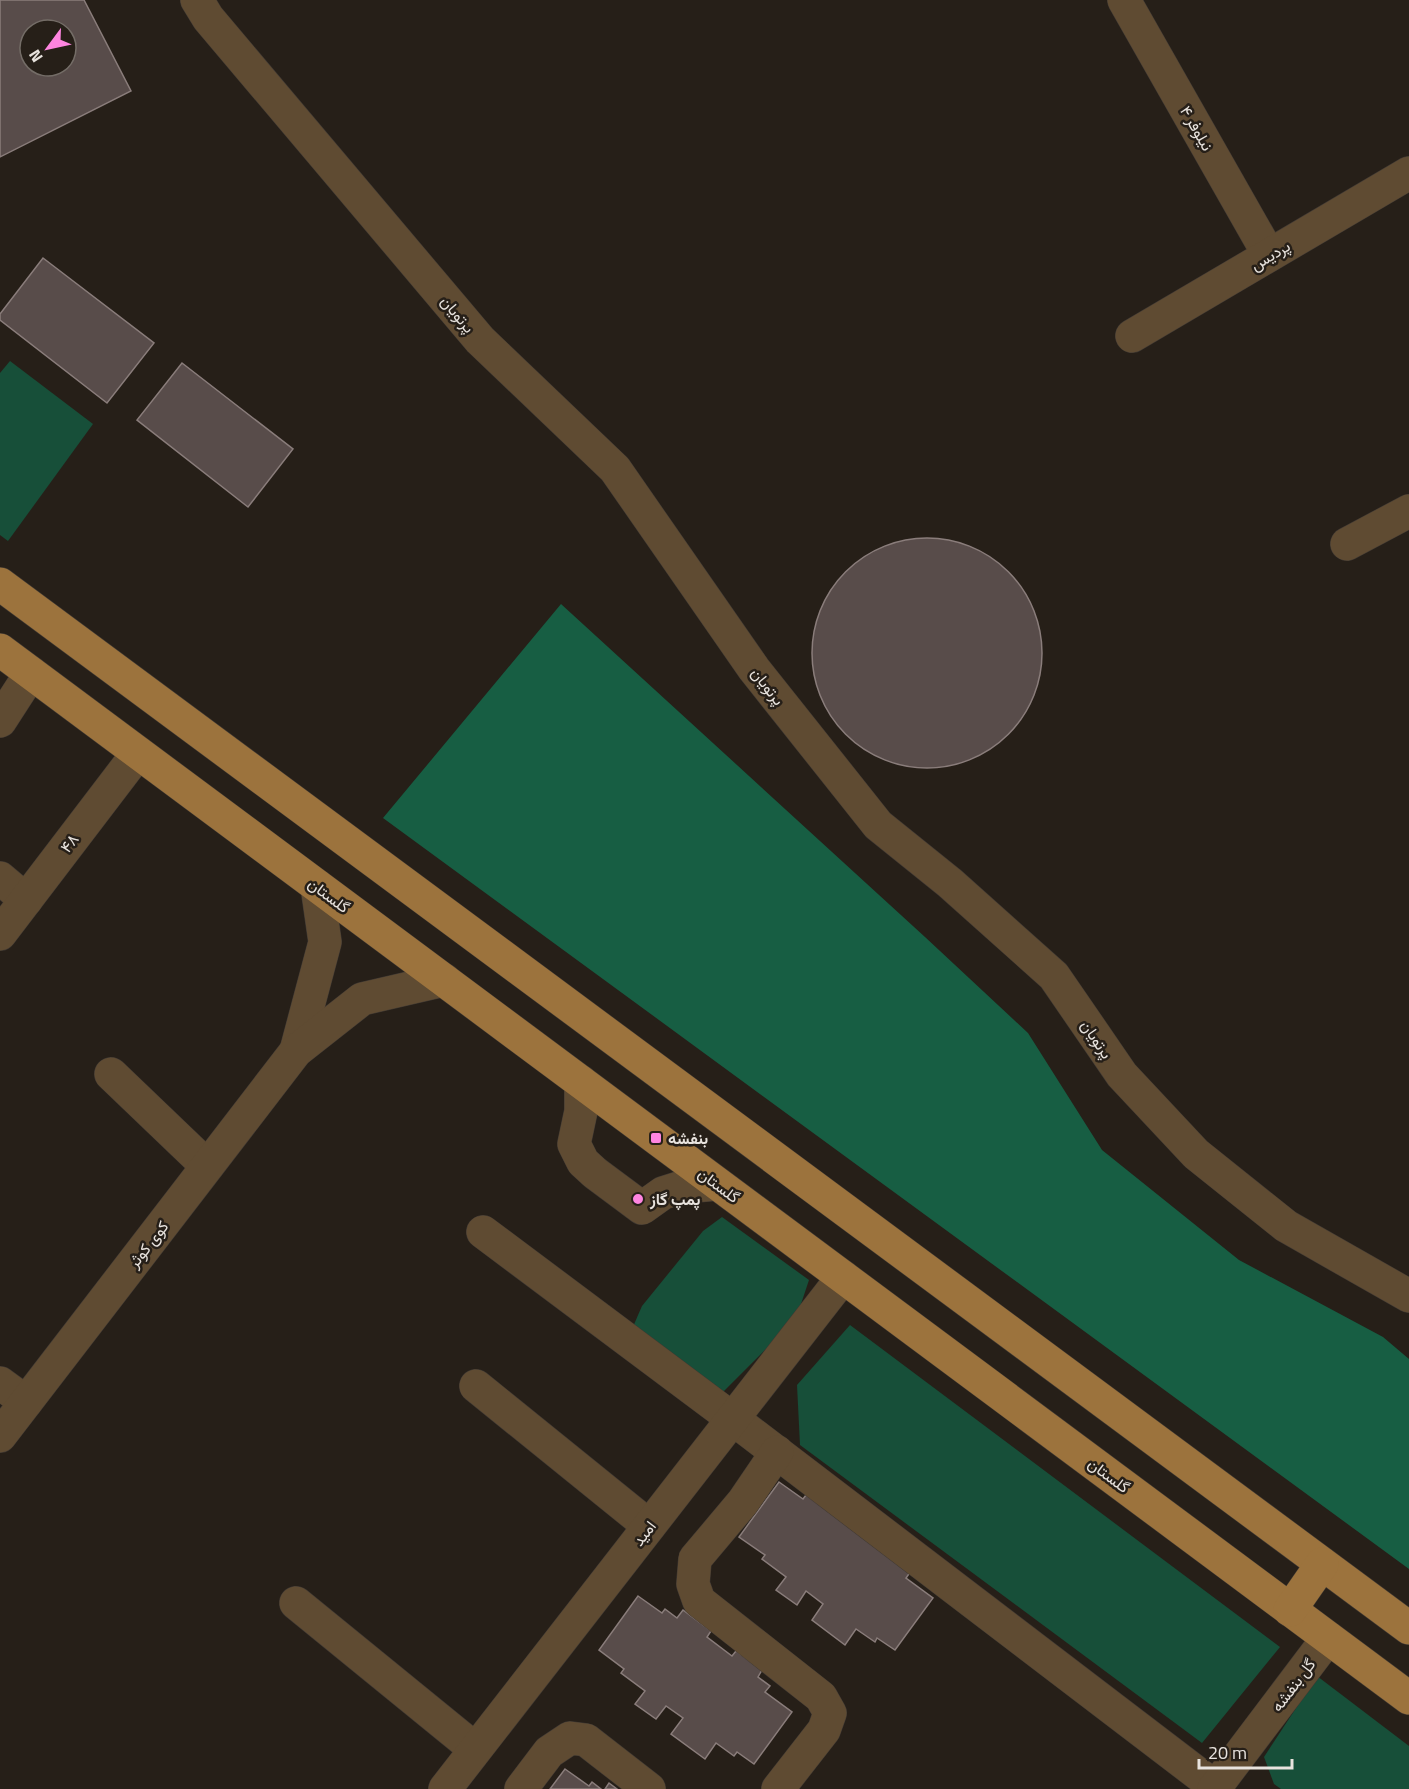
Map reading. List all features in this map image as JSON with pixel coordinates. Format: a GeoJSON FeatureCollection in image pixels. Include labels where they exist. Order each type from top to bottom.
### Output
{"type":"FeatureCollection","features":[{"type":"Feature","properties":{"kind":"main road"},"geometry":{"type":"LineString","coordinates":[[0,584],[1322,1564],[1406,1622]]}},
{"type":"Feature","properties":{"kind":"main road","name":"گلستان"},"geometry":{"type":"LineString","coordinates":[[0,650],[1409,1698]]}},
{"type":"Feature","properties":{"kind":"main road"},"geometry":{"type":"LineString","coordinates":[[1290,1610],[1322,1564]]}},
{"type":"Feature","properties":{"kind":"street","name":"پرتویان"},"geometry":{"type":"LineString","coordinates":[[197,0],[208,18],[480,340],[615,469],[754,669],[878,825],[950,883],[1054,975],[1122,1076],[1196,1154],[1286,1226],[1409,1296]]}},
{"type":"Feature","properties":{"kind":"street","name":"نیلوفر ۴"},"geometry":{"type":"LineString","coordinates":[[1124,0],[1269,255]]}},
{"type":"Feature","properties":{"kind":"street","name":"پردیس"},"geometry":{"type":"LineString","coordinates":[[1132,336],[1409,173]]}},
{"type":"Feature","properties":{"kind":"street"},"geometry":{"type":"LineString","coordinates":[[1347,544],[1409,511]]}},
{"type":"Feature","properties":{"kind":"street"},"geometry":{"type":"LineString","coordinates":[[0,721],[31,673]]}},
{"type":"Feature","properties":{"kind":"street","name":"۴۸"},"geometry":{"type":"LineString","coordinates":[[0,934],[138,753]]}},
{"type":"Feature","properties":{"kind":"street"},"geometry":{"type":"LineString","coordinates":[[0,878],[26,900]]}},
{"type":"Feature","properties":{"kind":"street"},"geometry":{"type":"LineString","coordinates":[[296,1051],[325,942],[317,886]]}},
{"type":"Feature","properties":{"kind":"street"},"geometry":{"type":"LineString","coordinates":[[296,1051],[362,999],[444,980]]}},
{"type":"Feature","properties":{"kind":"street","name":"کوی کوثر"},"geometry":{"type":"LineString","coordinates":[[0,1436],[296,1051]]}},
{"type":"Feature","properties":{"kind":"street"},"geometry":{"type":"LineString","coordinates":[[111,1074],[207,1166]]}},
{"type":"Feature","properties":{"kind":"street"},"geometry":{"type":"LineString","coordinates":[[581,1082],[581,1111],[574,1143],[583,1162],[595,1173],[642,1208],[663,1193],[682,1187],[717,1184]]}},
{"type":"Feature","properties":{"kind":"street"},"geometry":{"type":"LineString","coordinates":[[483,1232],[777,1452],[1216,1788]]}},
{"type":"Feature","properties":{"kind":"street","name":"امید"},"geometry":{"type":"LineString","coordinates":[[445,1789],[843,1277]]}},
{"type":"Feature","properties":{"kind":"street"},"geometry":{"type":"LineString","coordinates":[[0,1383],[26,1402]]}},
{"type":"Feature","properties":{"kind":"street"},"geometry":{"type":"LineString","coordinates":[[476,1386],[649,1526]]}},
{"type":"Feature","properties":{"kind":"street"},"geometry":{"type":"LineString","coordinates":[[777,1452],[743,1502],[695,1559],[693,1584],[699,1601],[821,1697],[830,1713],[824,1730],[778,1789]]}},
{"type":"Feature","properties":{"kind":"street"},"geometry":{"type":"LineString","coordinates":[[296,1603],[475,1749]]}},
{"type":"Feature","properties":{"kind":"street","name":"گل بنفشه"},"geometry":{"type":"LineString","coordinates":[[1216,1788],[1328,1638]]}},
{"type":"Feature","properties":{"kind":"street"},"geometry":{"type":"LineString","coordinates":[[521,1789],[549,1752],[570,1738],[586,1740],[649,1789]]}},
{"type":"Feature","properties":{"kind":"green space"},"geometry":{"type":"Polygon","coordinates":[[[10,361],[93,424],[8,541],[0,535],[0,373],[10,361]]]}},
{"type":"Feature","properties":{"kind":"green space"},"geometry":{"type":"Polygon","coordinates":[[[561,604],[1028,1033],[1102,1150],[1239,1260],[1383,1337],[1409,1359],[1409,1569],[383,818],[561,604]]]}},
{"type":"Feature","properties":{"kind":"green space"},"geometry":{"type":"Polygon","coordinates":[[[722,1217],[809,1280],[796,1319],[720,1395],[632,1329],[642,1306],[703,1231],[722,1217]]]}},
{"type":"Feature","properties":{"kind":"green space"},"geometry":{"type":"Polygon","coordinates":[[[850,1325],[1280,1647],[1202,1743],[800,1445],[797,1385],[850,1325]]]}},
{"type":"Feature","properties":{"kind":"green space"},"geometry":{"type":"Polygon","coordinates":[[[1317,1676],[1409,1746],[1409,1789],[1281,1789],[1274,1784],[1264,1757],[1317,1676]]]}},
{"type":"Feature","properties":{"kind":"building"},"geometry":{"type":"Polygon","coordinates":[[[0,0],[84,0],[131,91],[0,157],[0,0]]]}},
{"type":"Feature","properties":{"kind":"building"},"geometry":{"type":"Polygon","coordinates":[[[43,258],[154,343],[107,403],[0,320],[0,314],[43,258]]]}},
{"type":"Feature","properties":{"kind":"building"},"geometry":{"type":"Polygon","coordinates":[[[182,363],[293,449],[248,507],[137,420],[182,363]]]}},
{"type":"Feature","properties":{"kind":"building"},"geometry":{"type":"Polygon","coordinates":[[[916,538],[938,538],[971,546],[991,557],[1009,571],[1023,589],[1034,609],[1040,630],[1042,653],[1040,676],[1034,697],[1023,717],[1009,735],[991,749],[971,760],[938,768],[916,768],[883,760],[863,749],[845,735],[831,717],[820,697],[812,664],[812,642],[820,609],[831,589],[845,571],[863,557],[883,546],[916,538]]]}},
{"type":"Feature","properties":{"kind":"building"},"geometry":{"type":"Polygon","coordinates":[[[779,1482],[803,1499],[806,1495],[911,1571],[906,1578],[933,1598],[895,1650],[877,1638],[875,1642],[856,1629],[845,1645],[812,1620],[823,1604],[806,1591],[797,1605],[776,1590],[786,1577],[762,1559],[765,1555],[739,1537],[779,1482]]]}},
{"type":"Feature","properties":{"kind":"building"},"geometry":{"type":"Polygon","coordinates":[[[638,1596],[662,1613],[665,1609],[677,1618],[683,1610],[711,1631],[707,1637],[732,1656],[736,1651],[762,1670],[758,1677],[770,1686],[765,1692],[792,1712],[754,1764],[737,1752],[734,1756],[716,1743],[705,1759],[671,1734],[683,1718],[666,1706],[656,1719],[635,1704],[645,1691],[621,1673],[624,1669],[599,1650],[638,1596]]]}},
{"type":"Feature","properties":{"kind":"building"},"geometry":{"type":"Polygon","coordinates":[[[565,1769],[589,1786],[592,1782],[601,1789],[550,1789],[565,1769]]]}},
{"type":"Feature","properties":{"kind":"building"},"geometry":{"type":"Polygon","coordinates":[[[609,1783],[617,1789],[605,1789],[609,1783]]]}},
{"type":"Feature","properties":{"kind":"place","name":"بنفشه"},"geometry":{"type":"Point","coordinates":[656,1138]}},
{"type":"Feature","properties":{"kind":"place","name":"پمپ گاز"},"geometry":{"type":"Point","coordinates":[638,1199]}}]}
